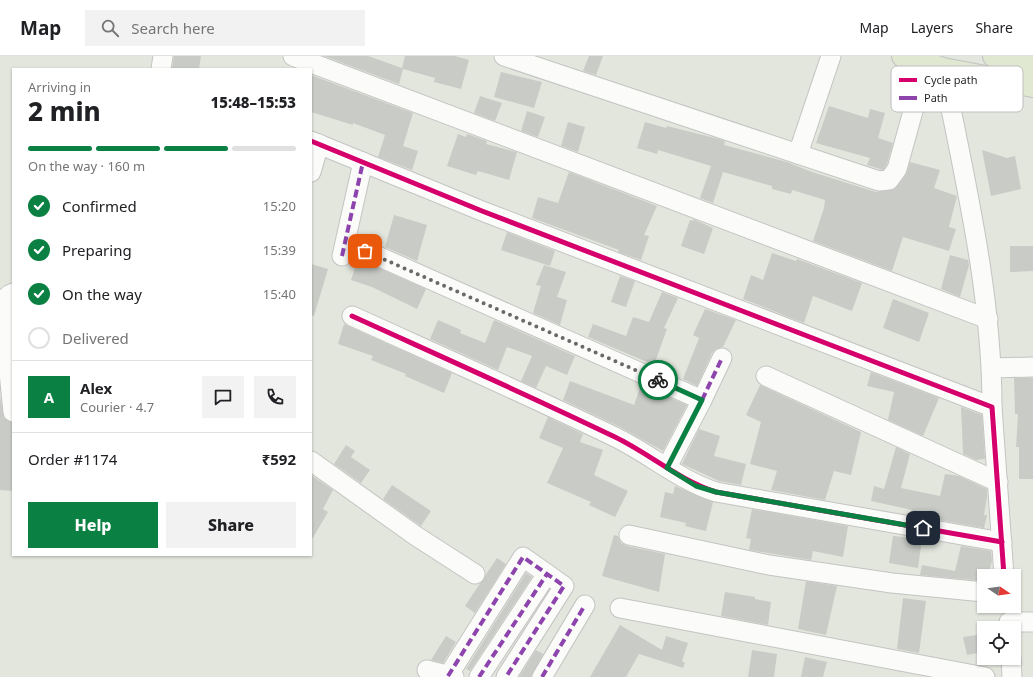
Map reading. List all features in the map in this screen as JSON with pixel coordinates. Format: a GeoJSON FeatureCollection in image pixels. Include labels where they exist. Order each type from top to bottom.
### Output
{"type":"FeatureCollection","features":[{"type":"Feature","properties":{"kind":"highway"},"geometry":{"type":"LineString","coordinates":[[903,56],[935,66]]}},
{"type":"Feature","properties":{"kind":"highway"},"geometry":{"type":"LineString","coordinates":[[994,56],[1033,64]]}},
{"type":"Feature","properties":{"kind":"highway"},"geometry":{"type":"LineString","coordinates":[[1023,84],[1033,86]]}},
{"type":"Feature","properties":{"kind":"street"},"geometry":{"type":"LineString","coordinates":[[161,68],[163,56]]}},
{"type":"Feature","properties":{"kind":"street"},"geometry":{"type":"LineString","coordinates":[[293,56],[988,319]]}},
{"type":"Feature","properties":{"kind":"street"},"geometry":{"type":"LineString","coordinates":[[504,56],[879,181],[889,180],[897,169],[918,112]]}},
{"type":"Feature","properties":{"kind":"street"},"geometry":{"type":"LineString","coordinates":[[798,154],[831,56]]}},
{"type":"Feature","properties":{"kind":"street"},"geometry":{"type":"LineString","coordinates":[[946,112],[980,258],[988,319],[992,368],[992,407],[1004,569]]}},
{"type":"Feature","properties":{"kind":"street"},"geometry":{"type":"LineString","coordinates":[[312,165],[315,143],[482,211],[992,407]]}},
{"type":"Feature","properties":{"kind":"street"},"geometry":{"type":"LineString","coordinates":[[363,162],[344,249],[702,400]]}},
{"type":"Feature","properties":{"kind":"street"},"geometry":{"type":"LineString","coordinates":[[12,293],[8,294],[4,300],[3,312],[12,402]]}},
{"type":"Feature","properties":{"kind":"street"},"geometry":{"type":"LineString","coordinates":[[352,316],[557,409],[624,442],[696,486],[716,492],[1002,542]]}},
{"type":"Feature","properties":{"kind":"street"},"geometry":{"type":"LineString","coordinates":[[667,468],[722,358]]}},
{"type":"Feature","properties":{"kind":"street"},"geometry":{"type":"LineString","coordinates":[[992,368],[1033,367]]}},
{"type":"Feature","properties":{"kind":"street"},"geometry":{"type":"LineString","coordinates":[[766,376],[998,482]]}},
{"type":"Feature","properties":{"kind":"street"},"geometry":{"type":"LineString","coordinates":[[0,413],[12,412]]}},
{"type":"Feature","properties":{"kind":"street"},"geometry":{"type":"LineString","coordinates":[[312,462],[410,532],[475,574]]}},
{"type":"Feature","properties":{"kind":"street"},"geometry":{"type":"LineString","coordinates":[[629,535],[776,566],[892,583],[977,591]]}},
{"type":"Feature","properties":{"kind":"street"},"geometry":{"type":"LineString","coordinates":[[427,670],[451,676],[523,557],[564,586],[506,677]]}},
{"type":"Feature","properties":{"kind":"street"},"geometry":{"type":"LineString","coordinates":[[479,677],[547,574]]}},
{"type":"Feature","properties":{"kind":"street"},"geometry":{"type":"LineString","coordinates":[[542,677],[586,605]]}},
{"type":"Feature","properties":{"kind":"street"},"geometry":{"type":"LineString","coordinates":[[620,608],[985,677]]}},
{"type":"Feature","properties":{"kind":"street"},"geometry":{"type":"LineString","coordinates":[[1009,619],[1033,622]]}},
{"type":"Feature","properties":{"kind":"street"},"geometry":{"type":"LineString","coordinates":[[1011,665],[1012,677]]}},
{"type":"Feature","properties":{"kind":"building"},"geometry":{"type":"Polygon","coordinates":[[[174,56],[201,56],[199,68],[172,68],[174,56]]]}},
{"type":"Feature","properties":{"kind":"building"},"geometry":{"type":"Polygon","coordinates":[[[324,56],[368,56],[402,68],[405,56],[455,56],[469,60],[461,89],[434,82],[435,78],[403,69],[399,84],[324,56]]]}},
{"type":"Feature","properties":{"kind":"building"},"geometry":{"type":"Polygon","coordinates":[[[589,56],[603,56],[596,75],[583,71],[589,56]]]}},
{"type":"Feature","properties":{"kind":"building"},"geometry":{"type":"Polygon","coordinates":[[[501,72],[542,82],[534,108],[494,97],[501,72]]]}},
{"type":"Feature","properties":{"kind":"building"},"geometry":{"type":"Polygon","coordinates":[[[312,75],[413,113],[403,146],[418,151],[412,170],[378,157],[385,135],[353,123],[353,125],[312,112],[312,75]]]}},
{"type":"Feature","properties":{"kind":"building"},"geometry":{"type":"Polygon","coordinates":[[[480,96],[502,103],[495,121],[474,113],[480,96]]]}},
{"type":"Feature","properties":{"kind":"building"},"geometry":{"type":"Polygon","coordinates":[[[829,106],[868,118],[870,109],[885,113],[878,138],[893,143],[887,164],[883,170],[867,165],[870,158],[816,143],[829,106]]]}},
{"type":"Feature","properties":{"kind":"building"},"geometry":{"type":"Polygon","coordinates":[[[527,111],[545,117],[538,137],[521,131],[527,111]]]}},
{"type":"Feature","properties":{"kind":"building"},"geometry":{"type":"Polygon","coordinates":[[[568,122],[585,127],[578,152],[561,146],[568,122]]]}},
{"type":"Feature","properties":{"kind":"building"},"geometry":{"type":"Polygon","coordinates":[[[645,122],[719,139],[725,141],[724,145],[787,162],[812,172],[876,192],[895,189],[906,175],[910,162],[940,170],[934,188],[957,196],[949,227],[956,229],[949,251],[903,237],[892,271],[813,241],[824,208],[825,200],[792,190],[791,194],[772,189],[772,186],[723,172],[713,203],[700,198],[711,166],[658,150],[657,154],[637,148],[645,122]]]}},
{"type":"Feature","properties":{"kind":"building"},"geometry":{"type":"Polygon","coordinates":[[[458,134],[466,137],[467,134],[487,141],[486,144],[517,152],[509,180],[478,171],[476,175],[447,166],[458,134]]]}},
{"type":"Feature","properties":{"kind":"building"},"geometry":{"type":"Polygon","coordinates":[[[982,150],[1007,158],[1015,156],[1021,189],[991,196],[982,150]]]}},
{"type":"Feature","properties":{"kind":"building"},"geometry":{"type":"Polygon","coordinates":[[[569,172],[657,206],[644,235],[649,236],[641,260],[618,252],[619,250],[532,218],[538,197],[558,203],[569,172]]]}},
{"type":"Feature","properties":{"kind":"building"},"geometry":{"type":"Polygon","coordinates":[[[394,215],[427,225],[417,261],[385,247],[394,215]]]}},
{"type":"Feature","properties":{"kind":"building"},"geometry":{"type":"Polygon","coordinates":[[[693,219],[713,228],[704,254],[681,246],[690,220],[693,221],[693,219]]]}},
{"type":"Feature","properties":{"kind":"building"},"geometry":{"type":"Polygon","coordinates":[[[507,232],[555,251],[550,266],[501,250],[507,232]]]}},
{"type":"Feature","properties":{"kind":"building"},"geometry":{"type":"Polygon","coordinates":[[[1010,246],[1033,246],[1033,271],[1010,272],[1010,246]]]}},
{"type":"Feature","properties":{"kind":"building"},"geometry":{"type":"Polygon","coordinates":[[[772,253],[796,261],[797,259],[862,283],[852,311],[813,296],[804,323],[743,299],[751,275],[763,280],[772,253]]]}},
{"type":"Feature","properties":{"kind":"building"},"geometry":{"type":"Polygon","coordinates":[[[950,255],[968,260],[969,265],[960,297],[941,289],[950,255]]]}},
{"type":"Feature","properties":{"kind":"building"},"geometry":{"type":"Polygon","coordinates":[[[358,259],[426,289],[417,309],[372,287],[351,280],[358,259]]]}},
{"type":"Feature","properties":{"kind":"building"},"geometry":{"type":"Polygon","coordinates":[[[312,264],[328,269],[314,316],[312,315],[312,264]]]}},
{"type":"Feature","properties":{"kind":"building"},"geometry":{"type":"Polygon","coordinates":[[[544,265],[566,272],[557,297],[567,300],[560,325],[533,313],[541,286],[536,285],[544,265]]]}},
{"type":"Feature","properties":{"kind":"building"},"geometry":{"type":"Polygon","coordinates":[[[620,276],[635,281],[626,307],[611,302],[620,276]]]}},
{"type":"Feature","properties":{"kind":"building"},"geometry":{"type":"Polygon","coordinates":[[[662,292],[678,298],[664,328],[667,329],[654,365],[588,337],[593,324],[626,336],[633,317],[649,322],[662,292]]]}},
{"type":"Feature","properties":{"kind":"building"},"geometry":{"type":"Polygon","coordinates":[[[893,299],[929,313],[919,342],[883,328],[893,299]]]}},
{"type":"Feature","properties":{"kind":"building"},"geometry":{"type":"Polygon","coordinates":[[[705,309],[736,320],[723,347],[716,349],[712,353],[697,386],[683,379],[699,338],[693,335],[705,309]]]}},
{"type":"Feature","properties":{"kind":"building"},"geometry":{"type":"Polygon","coordinates":[[[438,320],[461,330],[460,333],[485,343],[494,320],[575,356],[567,375],[546,366],[536,388],[521,381],[532,356],[507,347],[498,370],[430,339],[438,320]]]}},
{"type":"Feature","properties":{"kind":"building"},"geometry":{"type":"Polygon","coordinates":[[[344,324],[452,373],[444,393],[405,376],[406,374],[371,360],[373,356],[338,344],[344,324]]]}},
{"type":"Feature","properties":{"kind":"building"},"geometry":{"type":"Polygon","coordinates":[[[871,372],[939,398],[923,436],[888,420],[894,392],[867,386],[871,372]]]}},
{"type":"Feature","properties":{"kind":"building"},"geometry":{"type":"Polygon","coordinates":[[[1014,378],[1033,378],[1033,479],[1019,479],[1019,447],[1016,447],[1018,414],[1015,414],[1014,378]]]}},
{"type":"Feature","properties":{"kind":"building"},"geometry":{"type":"Polygon","coordinates":[[[570,381],[634,405],[641,385],[687,405],[663,451],[620,427],[563,400],[570,381]]]}},
{"type":"Feature","properties":{"kind":"building"},"geometry":{"type":"Polygon","coordinates":[[[760,385],[861,432],[851,475],[834,471],[825,500],[771,490],[777,471],[750,464],[761,422],[746,415],[760,385]]]}},
{"type":"Feature","properties":{"kind":"building"},"geometry":{"type":"Polygon","coordinates":[[[0,396],[4,418],[12,422],[12,491],[0,490],[0,396]]]}},
{"type":"Feature","properties":{"kind":"building"},"geometry":{"type":"Polygon","coordinates":[[[961,407],[982,415],[985,459],[976,460],[963,454],[961,407]]]}},
{"type":"Feature","properties":{"kind":"building"},"geometry":{"type":"Polygon","coordinates":[[[548,417],[583,434],[580,442],[603,450],[594,475],[628,491],[615,517],[589,505],[591,502],[547,483],[563,448],[539,438],[548,417]]]}},
{"type":"Feature","properties":{"kind":"building"},"geometry":{"type":"Polygon","coordinates":[[[699,429],[720,436],[714,456],[746,464],[741,485],[719,481],[682,464],[699,429]]]}},
{"type":"Feature","properties":{"kind":"building"},"geometry":{"type":"Polygon","coordinates":[[[346,445],[355,451],[351,457],[370,470],[361,483],[334,464],[346,445]]]}},
{"type":"Feature","properties":{"kind":"building"},"geometry":{"type":"Polygon","coordinates":[[[896,447],[910,454],[901,488],[940,496],[945,474],[959,476],[987,489],[984,515],[987,515],[984,528],[911,515],[912,510],[871,501],[874,486],[884,489],[896,447]]]}},
{"type":"Feature","properties":{"kind":"building"},"geometry":{"type":"Polygon","coordinates":[[[312,476],[333,490],[323,509],[328,512],[312,539],[312,476]]]}},
{"type":"Feature","properties":{"kind":"building"},"geometry":{"type":"Polygon","coordinates":[[[392,485],[431,511],[421,526],[383,499],[392,485]]]}},
{"type":"Feature","properties":{"kind":"building"},"geometry":{"type":"Polygon","coordinates":[[[675,486],[713,502],[706,531],[685,526],[686,523],[660,517],[665,492],[673,494],[675,486]]]}},
{"type":"Feature","properties":{"kind":"building"},"geometry":{"type":"Polygon","coordinates":[[[752,509],[848,526],[843,557],[813,551],[811,560],[749,550],[751,539],[746,538],[752,509]]]}},
{"type":"Feature","properties":{"kind":"building"},"geometry":{"type":"Polygon","coordinates":[[[614,535],[618,536],[621,543],[627,546],[665,554],[659,592],[602,576],[614,535]]]}},
{"type":"Feature","properties":{"kind":"building"},"geometry":{"type":"Polygon","coordinates":[[[893,536],[922,539],[918,568],[889,563],[893,536]]]}},
{"type":"Feature","properties":{"kind":"building"},"geometry":{"type":"Polygon","coordinates":[[[961,546],[991,551],[992,561],[990,569],[977,569],[977,580],[920,575],[922,565],[955,571],[961,546]]]}},
{"type":"Feature","properties":{"kind":"building"},"geometry":{"type":"Polygon","coordinates":[[[497,558],[506,564],[475,613],[465,606],[497,558]]]}},
{"type":"Feature","properties":{"kind":"building"},"geometry":{"type":"Polygon","coordinates":[[[526,573],[532,577],[470,671],[466,669],[526,573]]]}},
{"type":"Feature","properties":{"kind":"building"},"geometry":{"type":"Polygon","coordinates":[[[806,581],[837,586],[826,635],[798,629],[806,581]]]}},
{"type":"Feature","properties":{"kind":"building"},"geometry":{"type":"Polygon","coordinates":[[[725,592],[755,597],[755,599],[771,602],[768,625],[721,616],[725,592]]]}},
{"type":"Feature","properties":{"kind":"building"},"geometry":{"type":"Polygon","coordinates":[[[903,598],[926,601],[919,653],[897,649],[903,598]]]}},
{"type":"Feature","properties":{"kind":"building"},"geometry":{"type":"Polygon","coordinates":[[[620,625],[662,650],[666,636],[688,643],[682,661],[685,663],[683,668],[639,654],[626,677],[590,677],[620,625]]]}},
{"type":"Feature","properties":{"kind":"building"},"geometry":{"type":"Polygon","coordinates":[[[977,635],[977,653],[967,655],[963,637],[977,635]]]}},
{"type":"Feature","properties":{"kind":"building"},"geometry":{"type":"Polygon","coordinates":[[[446,636],[456,642],[443,663],[431,660],[446,636]]]}},
{"type":"Feature","properties":{"kind":"building"},"geometry":{"type":"Polygon","coordinates":[[[536,650],[543,654],[531,677],[519,677],[536,650]]]}},
{"type":"Feature","properties":{"kind":"building"},"geometry":{"type":"Polygon","coordinates":[[[752,650],[777,654],[774,677],[748,677],[752,650]]]}},
{"type":"Feature","properties":{"kind":"building"},"geometry":{"type":"Polygon","coordinates":[[[805,657],[827,662],[823,677],[801,677],[805,657]]]}},
{"type":"Feature","properties":{"kind":"marked path"},"geometry":{"type":"LineString","coordinates":[[342,256],[363,162]]}},
{"type":"Feature","properties":{"kind":"marked path"},"geometry":{"type":"LineString","coordinates":[[702,400],[722,358]]}},
{"type":"Feature","properties":{"kind":"marked path"},"geometry":{"type":"LineString","coordinates":[[448,676],[523,557],[564,586],[506,677]]}},
{"type":"Feature","properties":{"kind":"marked path"},"geometry":{"type":"LineString","coordinates":[[479,677],[547,574]]}},
{"type":"Feature","properties":{"kind":"marked path"},"geometry":{"type":"LineString","coordinates":[[542,677],[585,605]]}},
{"type":"Feature","properties":{"kind":"cycle path"},"geometry":{"type":"LineString","coordinates":[[312,141],[482,211],[992,407],[1004,569]]}},
{"type":"Feature","properties":{"kind":"cycle path"},"geometry":{"type":"LineString","coordinates":[[352,316],[615,437],[677,474],[702,487],[716,492],[1002,542]]}},
{"type":"Feature","properties":{"kind":"way so far"},"geometry":{"type":"LineString","coordinates":[[365,251],[658,380]]}},
{"type":"Feature","properties":{"kind":"route"},"geometry":{"type":"LineString","coordinates":[[658,380],[702,400],[667,468],[696,486],[716,492],[923,528]]}}]}
